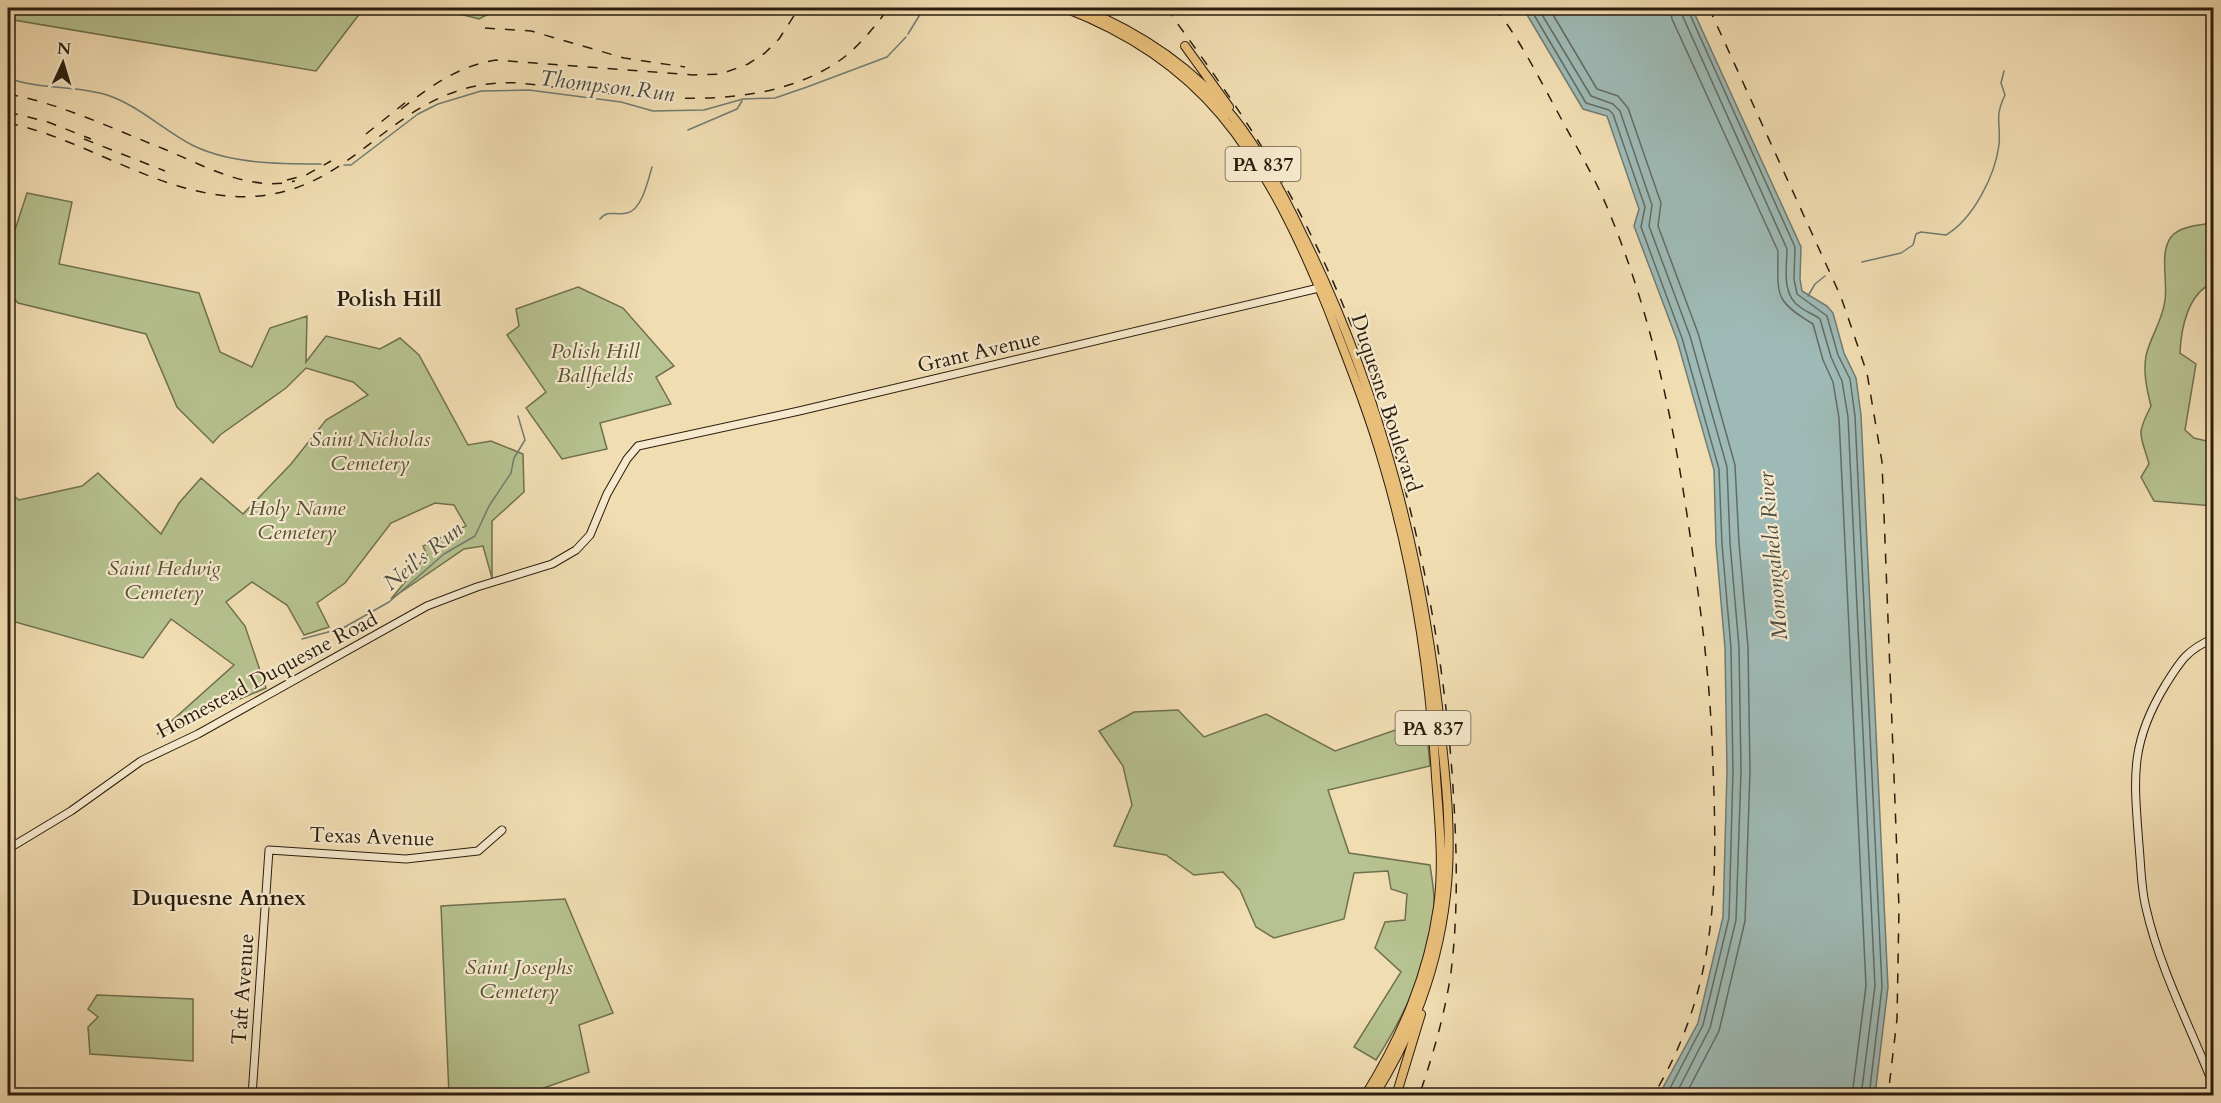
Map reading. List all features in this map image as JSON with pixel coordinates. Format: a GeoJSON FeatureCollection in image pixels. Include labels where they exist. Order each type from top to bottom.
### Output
{"type":"FeatureCollection","features":[{"type":"Feature","properties":{"kind":"main road","name":"Duquesne Boulevard"},"geometry":{"type":"LineString","coordinates":[[1065,8],[1121,33],[1173,63],[1213,105],[1244,147],[1292,229],[1353,349],[1384,444],[1416,571],[1429,641],[1443,750],[1448,829],[1447,879],[1437,948]]}},
{"type":"Feature","properties":{"kind":"main road","name":"Duquesne Boulevard"},"geometry":{"type":"LineString","coordinates":[[1080,8],[1121,26],[1173,63],[1212,95],[1247,136],[1289,207],[1323,287]]}},
{"type":"Feature","properties":{"kind":"main road"},"geometry":{"type":"LineString","coordinates":[[1173,63],[1183,55],[1185,46],[1247,136],[1244,147]]}},
{"type":"Feature","properties":{"kind":"main road","name":"PA 837"},"geometry":{"type":"LineString","coordinates":[[1323,287],[1383,462],[1413,587],[1431,703],[1437,799],[1439,883],[1432,938],[1410,1013],[1395,1046],[1365,1095]]}},
{"type":"Feature","properties":{"kind":"main road"},"geometry":{"type":"LineString","coordinates":[[1374,1095],[1388,1074],[1419,1009],[1437,948]]}},
{"type":"Feature","properties":{"kind":"main road","name":"PA 837"},"geometry":{"type":"LineString","coordinates":[[1396,1095],[1428,993],[1437,948]]}},
{"type":"Feature","properties":{"kind":"street","name":"Grant Avenue"},"geometry":{"type":"LineString","coordinates":[[638,446],[799,411],[938,376],[990,367],[1323,287]]}},
{"type":"Feature","properties":{"kind":"street","name":"Homestead Duquesne Road"},"geometry":{"type":"LineString","coordinates":[[8,849],[71,812],[141,761],[198,734],[427,606],[477,587],[552,564],[576,550],[590,535],[608,494],[627,459],[638,446]]}},
{"type":"Feature","properties":{"kind":"street"},"geometry":{"type":"LineString","coordinates":[[2214,638],[2193,648],[2182,658],[2156,701],[2139,737],[2134,783],[2146,907],[2156,942],[2214,1087]]}},
{"type":"Feature","properties":{"kind":"street","name":"Texas Avenue"},"geometry":{"type":"LineString","coordinates":[[269,849],[416,858],[478,851],[502,830]]}},
{"type":"Feature","properties":{"kind":"street","name":"Taft Avenue"},"geometry":{"type":"LineString","coordinates":[[252,1095],[269,849]]}},
{"type":"Feature","properties":{"kind":"green space"},"geometry":{"type":"Polygon","coordinates":[[[8,8],[364,8],[316,71],[8,19],[8,8]]]}},
{"type":"Feature","properties":{"kind":"green space"},"geometry":{"type":"Polygon","coordinates":[[[436,8],[500,8],[479,19],[436,8]]]}},
{"type":"Feature","properties":{"kind":"green space"},"geometry":{"type":"Polygon","coordinates":[[[27,193],[72,202],[59,264],[199,293],[220,352],[252,367],[270,328],[307,316],[306,362],[326,336],[380,349],[400,338],[419,355],[468,445],[491,441],[523,454],[524,492],[492,521],[492,578],[483,546],[464,549],[391,599],[427,555],[423,546],[466,526],[454,505],[435,503],[391,523],[345,583],[317,603],[329,627],[304,635],[287,605],[252,582],[226,602],[245,626],[266,688],[157,734],[234,665],[171,619],[143,658],[8,620],[8,491],[19,500],[82,486],[98,473],[161,534],[179,503],[201,478],[243,514],[291,464],[326,420],[368,395],[353,382],[306,368],[286,388],[220,435],[213,443],[177,407],[146,334],[18,303],[8,292],[8,236],[13,236],[27,193]]]}},
{"type":"Feature","properties":{"kind":"green space"},"geometry":{"type":"Polygon","coordinates":[[[2213,223],[2213,283],[2204,288],[2192,303],[2184,323],[2180,353],[2196,364],[2185,430],[2194,438],[2207,441],[2213,506],[2154,501],[2141,477],[2149,464],[2141,430],[2151,406],[2145,362],[2164,307],[2165,251],[2171,237],[2180,230],[2213,223]]]}},
{"type":"Feature","properties":{"kind":"green space","name":"Polish Hill Ballfields"},"geometry":{"type":"Polygon","coordinates":[[[578,287],[623,308],[674,366],[656,377],[671,404],[600,423],[607,449],[562,459],[526,408],[546,392],[507,335],[519,326],[516,309],[578,287]]]}},
{"type":"Feature","properties":{"kind":"green space"},"geometry":{"type":"Polygon","coordinates":[[[1178,710],[1204,737],[1266,714],[1335,751],[1407,726],[1426,724],[1430,766],[1328,790],[1349,853],[1430,865],[1434,902],[1432,927],[1422,967],[1397,1025],[1376,1060],[1354,1047],[1401,972],[1375,948],[1385,922],[1405,920],[1407,894],[1391,889],[1388,871],[1354,873],[1344,919],[1274,938],[1256,927],[1240,890],[1223,872],[1194,875],[1166,855],[1114,846],[1132,805],[1123,766],[1099,731],[1134,712],[1178,710]]]}},
{"type":"Feature","properties":{"kind":"green space","name":"Saint Josephs Cemetery"},"geometry":{"type":"Polygon","coordinates":[[[565,899],[613,1013],[579,1025],[589,1072],[524,1095],[449,1095],[441,906],[565,899]]]}},
{"type":"Feature","properties":{"kind":"green space"},"geometry":{"type":"Polygon","coordinates":[[[97,995],[193,999],[193,1061],[90,1054],[88,1027],[98,1017],[88,1009],[97,995]]]}},
{"type":"Feature","properties":{"kind":"water","name":"Monongahela River"},"geometry":{"type":"Polygon","coordinates":[[[1523,8],[1692,8],[1801,247],[1802,291],[1827,306],[1833,313],[1844,353],[1856,378],[1861,415],[1888,987],[1875,1095],[1659,1095],[1698,1023],[1723,917],[1727,771],[1725,648],[1716,544],[1714,470],[1677,340],[1634,226],[1639,209],[1607,116],[1583,109],[1523,8]]]}},
{"type":"Feature","properties":{"kind":"waterway","name":"Thompson Run"},"geometry":{"type":"LineString","coordinates":[[908,34],[924,8]]}},
{"type":"Feature","properties":{"kind":"waterway","name":"Thompson Run"},"geometry":{"type":"LineString","coordinates":[[344,165],[351,165],[418,114],[438,104],[481,91],[529,90],[621,102],[653,111],[704,110],[743,99],[775,98],[807,87],[887,57],[906,37]]}},
{"type":"Feature","properties":{"kind":"waterway"},"geometry":{"type":"LineString","coordinates":[[1862,262],[1901,253],[1913,245],[1916,234],[1921,232],[1946,235],[1956,228],[1974,208],[1988,183],[1997,157],[1999,115],[2005,95],[2001,83],[2004,71]]}},
{"type":"Feature","properties":{"kind":"waterway","name":"Thompson Run"},"geometry":{"type":"LineString","coordinates":[[8,78],[20,82],[107,95],[141,112],[194,146],[209,152],[240,160],[321,164]]}},
{"type":"Feature","properties":{"kind":"waterway","name":"Neil's Run"},"geometry":{"type":"LineString","coordinates":[[688,130],[737,109],[742,101]]}},
{"type":"Feature","properties":{"kind":"waterway","name":"Neil's Run"},"geometry":{"type":"LineString","coordinates":[[600,219],[609,213],[623,214],[632,211],[644,194],[652,167]]}},
{"type":"Feature","properties":{"kind":"waterway"},"geometry":{"type":"LineString","coordinates":[[1808,296],[1815,284],[1825,276]]}},
{"type":"Feature","properties":{"kind":"waterway","name":"Neil's Run"},"geometry":{"type":"LineString","coordinates":[[302,639],[343,628],[389,602],[444,554],[475,536],[489,506],[511,473],[514,458],[525,440],[518,416]]}},
{"type":"Feature","properties":{"kind":"railway"},"geometry":{"type":"LineString","coordinates":[[401,109],[434,85],[457,72],[496,60],[693,75],[721,74],[748,64],[765,53],[779,39],[799,8]]}},
{"type":"Feature","properties":{"kind":"railway"},"geometry":{"type":"LineString","coordinates":[[8,123],[39,131],[163,181],[226,196],[259,196],[296,188],[327,173],[412,113],[442,97],[477,86],[519,83],[641,96],[683,98],[725,97],[766,91],[804,80],[839,61],[860,43],[889,8]]}},
{"type":"Feature","properties":{"kind":"railway"},"geometry":{"type":"LineString","coordinates":[[1166,8],[1243,117],[1278,174],[1310,233],[1340,299],[1391,438],[1427,584],[1448,732],[1454,804],[1456,909],[1448,988],[1438,1034],[1419,1096]]}},
{"type":"Feature","properties":{"kind":"railway"},"geometry":{"type":"LineString","coordinates":[[1495,8],[1528,58],[1590,171],[1623,247],[1659,368],[1690,535],[1704,637],[1711,714],[1715,834],[1714,879],[1711,923],[1704,966],[1692,1010],[1676,1053],[1653,1096]]}},
{"type":"Feature","properties":{"kind":"railway"},"geometry":{"type":"LineString","coordinates":[[1709,8],[1841,297],[1867,373],[1882,462],[1899,908],[1897,1019],[1888,1096]]}},
{"type":"Feature","properties":{"kind":"railway"},"geometry":{"type":"LineString","coordinates":[[485,28],[531,31],[624,58],[685,67]]}},
{"type":"Feature","properties":{"kind":"railway"},"geometry":{"type":"LineString","coordinates":[[8,94],[48,104],[87,118],[211,169],[244,180],[261,183],[295,181]]}},
{"type":"Feature","properties":{"kind":"railway"},"geometry":{"type":"LineString","coordinates":[[366,134],[406,102]]}},
{"type":"Feature","properties":{"kind":"railway"},"geometry":{"type":"LineString","coordinates":[[8,112],[48,122],[91,139]]}},
{"type":"Feature","properties":{"kind":"railway"},"geometry":{"type":"LineString","coordinates":[[84,139],[165,171]]}},
{"type":"Feature","properties":{"kind":"railway"},"geometry":{"type":"LineString","coordinates":[[287,180],[306,175],[331,161]]}},
{"type":"Feature","properties":{"kind":"district","name":"Polish Hill"},"geometry":{"type":"Point","coordinates":[389,299]}},
{"type":"Feature","properties":{"kind":"district","name":"Duquesne Annex"},"geometry":{"type":"Point","coordinates":[219,898]}},
{"type":"Feature","properties":{"kind":"park label","name":"Saint Nicholas Cemetery"},"geometry":{"type":"Point","coordinates":[370,451]}},
{"type":"Feature","properties":{"kind":"park label","name":"Holy Name Cemetery"},"geometry":{"type":"Point","coordinates":[297,520]}},
{"type":"Feature","properties":{"kind":"park label","name":"Saint Hedwig Cemetery"},"geometry":{"type":"Point","coordinates":[164,580]}}]}
